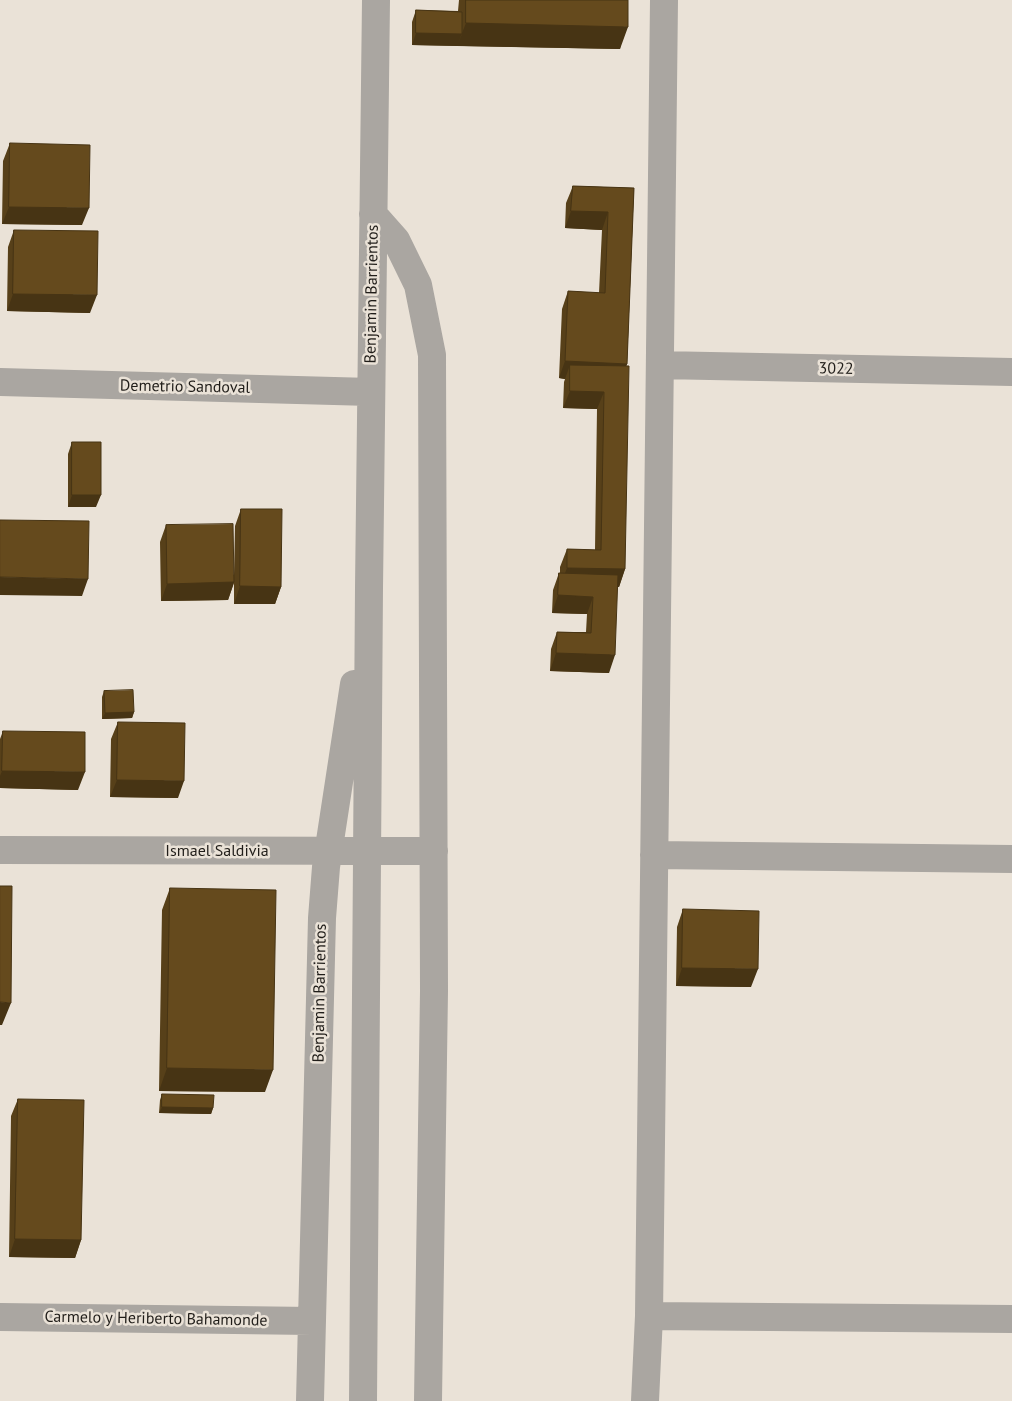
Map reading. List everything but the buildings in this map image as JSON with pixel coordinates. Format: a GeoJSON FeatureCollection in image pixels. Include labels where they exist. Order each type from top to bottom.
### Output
{"type":"FeatureCollection","features":[{"type":"Feature","properties":{"kind":"street","name":"Benjamin Barrientos"},"geometry":{"type":"LineString","coordinates":[[363,1401],[369,588],[376,0]]}},
{"type":"Feature","properties":{"kind":"street"},"geometry":{"type":"LineString","coordinates":[[645,1401],[649,1316],[664,0]]}},
{"type":"Feature","properties":{"kind":"street"},"geometry":{"type":"LineString","coordinates":[[373,214],[396,240],[418,285],[432,355],[434,991],[428,1401]]}},
{"type":"Feature","properties":{"kind":"street","name":"3022"},"geometry":{"type":"LineString","coordinates":[[660,365],[1012,372]]}},
{"type":"Feature","properties":{"kind":"street","name":"Demetrio Sandoval"},"geometry":{"type":"LineString","coordinates":[[0,382],[371,392]]}},
{"type":"Feature","properties":{"kind":"street","name":"Benjamin Barrientos"},"geometry":{"type":"LineString","coordinates":[[310,1401],[322,918],[329,852],[369,588]]}},
{"type":"Feature","properties":{"kind":"street","name":"Ismael Saldivia"},"geometry":{"type":"LineString","coordinates":[[0,850],[434,851]]}},
{"type":"Feature","properties":{"kind":"street"},"geometry":{"type":"LineString","coordinates":[[654,855],[1012,859]]}},
{"type":"Feature","properties":{"kind":"street"},"geometry":{"type":"LineString","coordinates":[[649,1316],[1012,1319]]}},
{"type":"Feature","properties":{"kind":"street","name":"Carmelo y Heriberto Bahamonde"},"geometry":{"type":"LineString","coordinates":[[0,1317],[312,1321]]}}]}
